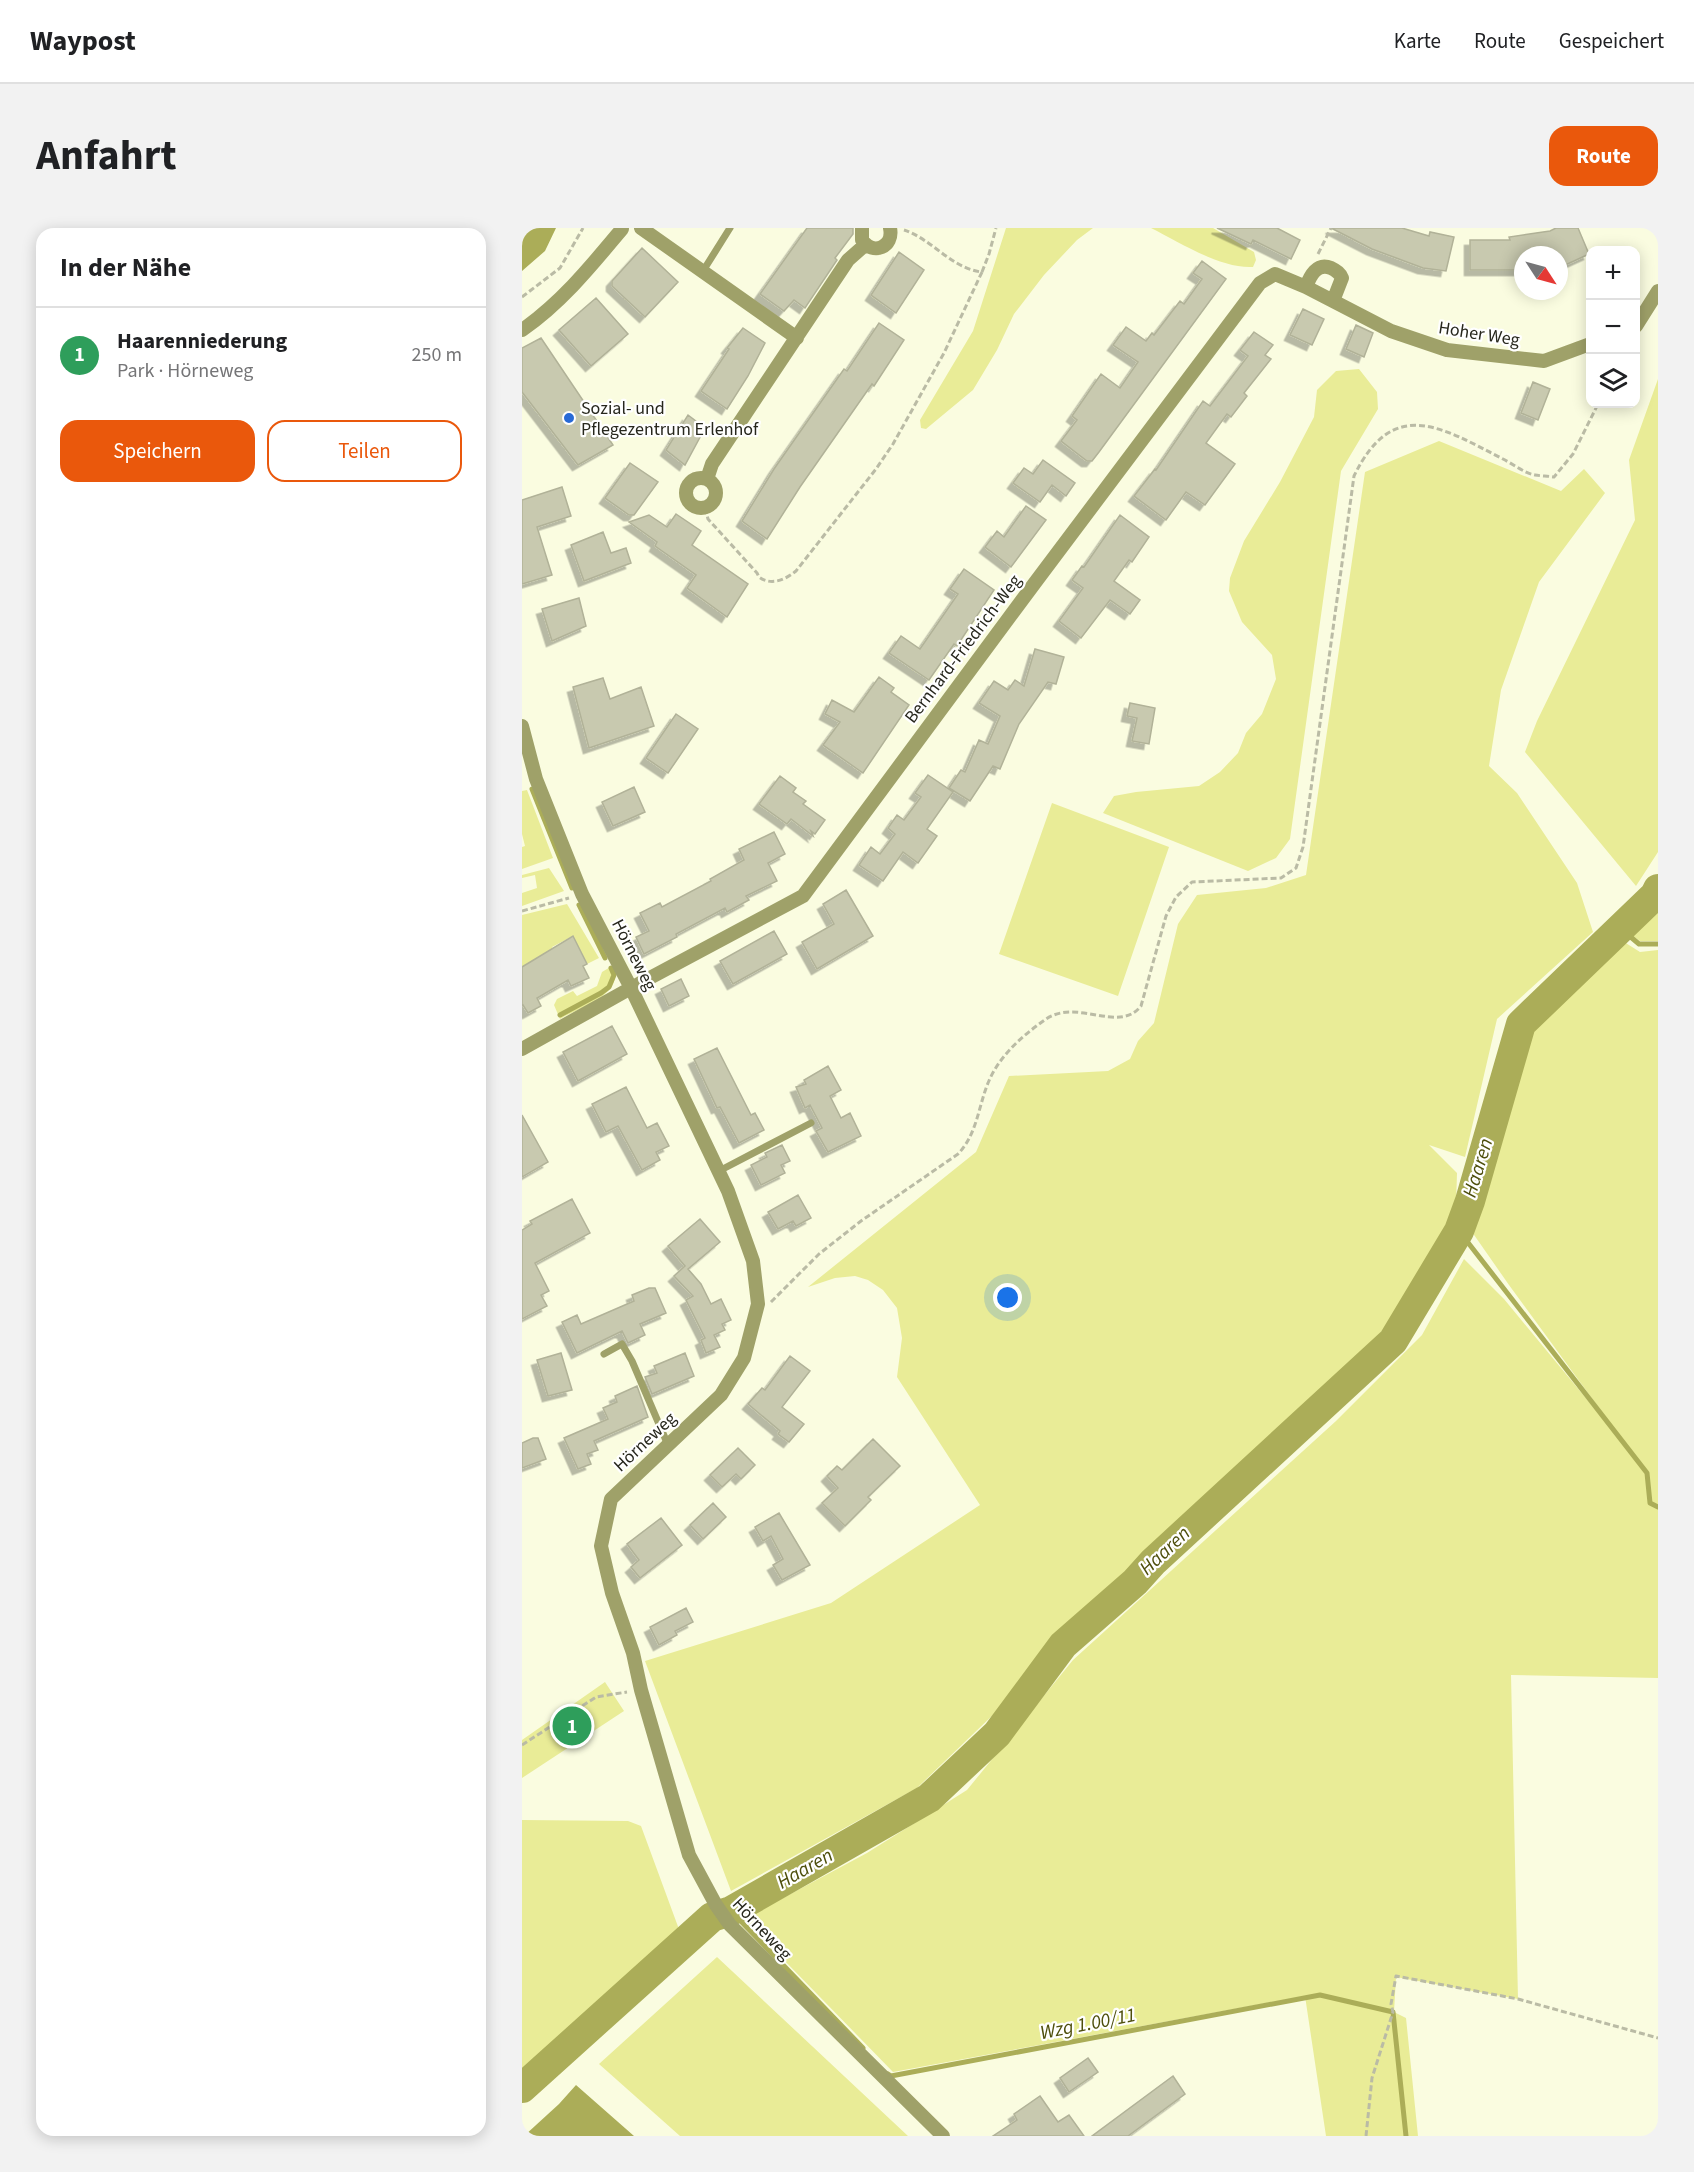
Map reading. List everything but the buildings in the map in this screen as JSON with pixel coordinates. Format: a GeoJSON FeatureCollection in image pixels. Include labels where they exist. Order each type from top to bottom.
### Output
{"type":"FeatureCollection","features":[{"type":"Feature","properties":{"kind":"street"},"geometry":{"type":"LineString","coordinates":[[522,330],[544,315],[570,290],[622,228],[631,233],[641,228],[797,338]]}},
{"type":"Feature","properties":{"kind":"street"},"geometry":{"type":"LineString","coordinates":[[862,228],[861,235],[865,245],[875,249],[885,246],[891,238],[890,228]]}},
{"type":"Feature","properties":{"kind":"street"},"geometry":{"type":"LineString","coordinates":[[706,479],[712,464],[849,260],[865,245]]}},
{"type":"Feature","properties":{"kind":"street"},"geometry":{"type":"LineString","coordinates":[[1306,287],[1316,270],[1327,267],[1342,275],[1333,301]]}},
{"type":"Feature","properties":{"kind":"street","name":"Hoher Weg"},"geometry":{"type":"LineString","coordinates":[[1275,274],[1306,287],[1390,331],[1447,350],[1544,361],[1586,345]]}},
{"type":"Feature","properties":{"kind":"street","name":"Bernhard-Friedrich-Weg"},"geometry":{"type":"LineString","coordinates":[[522,1049],[803,896],[1260,283],[1275,274]]}},
{"type":"Feature","properties":{"kind":"street"},"geometry":{"type":"LineString","coordinates":[[1640,322],[1658,291]]}},
{"type":"Feature","properties":{"kind":"street"},"geometry":{"type":"LineString","coordinates":[[702,478],[714,484],[717,493],[714,502],[705,508],[694,507],[687,499],[687,489],[693,480],[702,478]]}},
{"type":"Feature","properties":{"kind":"street","name":"Hörneweg"},"geometry":{"type":"LineString","coordinates":[[522,726],[529,780],[582,894],[631,988],[719,1171],[753,1262],[758,1304],[744,1358],[721,1395],[611,1499],[601,1546],[612,1593],[633,1653],[641,1690],[689,1855],[716,1905],[730,1925],[943,2136]]}},
{"type":"Feature","properties":{"kind":"lane"},"geometry":{"type":"LineString","coordinates":[[703,271],[730,228]]}},
{"type":"Feature","properties":{"kind":"lane"},"geometry":{"type":"LineString","coordinates":[[719,1171],[811,1124]]}},
{"type":"Feature","properties":{"kind":"lane"},"geometry":{"type":"LineString","coordinates":[[603,1354],[622,1344],[632,1361],[668,1445]]}},
{"type":"Feature","properties":{"kind":"path"},"geometry":{"type":"LineString","coordinates":[[522,297],[560,268],[583,228]]}},
{"type":"Feature","properties":{"kind":"path"},"geometry":{"type":"LineString","coordinates":[[890,228],[911,232],[966,268],[982,272]]}},
{"type":"Feature","properties":{"kind":"path"},"geometry":{"type":"LineString","coordinates":[[705,508],[708,519],[762,580],[778,581],[792,574],[876,469],[893,444],[944,353],[982,272],[996,228]]}},
{"type":"Feature","properties":{"kind":"path"},"geometry":{"type":"LineString","coordinates":[[1316,270],[1317,257],[1331,228]]}},
{"type":"Feature","properties":{"kind":"path"},"geometry":{"type":"LineString","coordinates":[[758,1304],[774,1302],[819,1254],[861,1221],[958,1154],[974,1133],[988,1083],[999,1062],[1022,1037],[1049,1017],[1078,1011],[1121,1019],[1134,1015],[1141,1006],[1166,916],[1176,897],[1192,882],[1281,878],[1296,868],[1303,847],[1354,476],[1365,454],[1381,436],[1400,427],[1422,425],[1444,430],[1534,475],[1554,477],[1573,454],[1596,408]]}},
{"type":"Feature","properties":{"kind":"path"},"geometry":{"type":"LineString","coordinates":[[522,911],[582,894]]}},
{"type":"Feature","properties":{"kind":"path"},"geometry":{"type":"LineString","coordinates":[[522,1745],[596,1697],[641,1690]]}},
{"type":"Feature","properties":{"kind":"path"},"geometry":{"type":"LineString","coordinates":[[1366,2136],[1372,2078],[1394,2012],[1391,2004],[1396,1977],[1518,1999],[1658,2038]]}},
{"type":"Feature","properties":{"kind":"green space"},"geometry":{"type":"Polygon","coordinates":[[[1006,228],[1093,228],[1077,240],[1044,275],[1014,314],[997,350],[973,390],[926,429],[921,428],[920,420],[973,331],[1006,228]]]}},
{"type":"Feature","properties":{"kind":"green space"},"geometry":{"type":"Polygon","coordinates":[[[1151,228],[1213,228],[1254,252],[1256,260],[1253,267],[1228,264],[1200,254],[1151,228]]]}},
{"type":"Feature","properties":{"kind":"green space"},"geometry":{"type":"Polygon","coordinates":[[[1359,369],[1377,392],[1378,409],[1341,471],[1290,839],[1276,858],[1248,871],[1103,813],[1114,796],[1199,786],[1220,772],[1238,753],[1246,733],[1262,714],[1276,679],[1272,655],[1242,622],[1229,591],[1230,578],[1244,541],[1280,482],[1314,417],[1317,390],[1336,371],[1359,369]]]}},
{"type":"Feature","properties":{"kind":"green space"},"geometry":{"type":"Polygon","coordinates":[[[1658,379],[1658,852],[1636,886],[1525,752],[1537,721],[1635,520],[1629,460],[1658,379]]]}},
{"type":"Feature","properties":{"kind":"green space"},"geometry":{"type":"Polygon","coordinates":[[[1439,441],[1561,491],[1584,469],[1605,493],[1539,582],[1501,690],[1489,766],[1517,793],[1577,883],[1593,932],[1497,1019],[1465,1157],[1429,1145],[1457,1173],[1456,1206],[1442,1240],[1412,1293],[1374,1341],[1304,1413],[1059,1632],[996,1712],[917,1788],[731,1891],[645,1661],[831,1603],[980,1505],[897,1377],[902,1338],[897,1308],[883,1290],[868,1280],[855,1276],[835,1278],[808,1287],[976,1152],[1009,1076],[1108,1071],[1130,1059],[1138,1041],[1154,1023],[1178,924],[1197,895],[1266,888],[1306,875],[1365,472],[1439,441]]]}},
{"type":"Feature","properties":{"kind":"green space"},"geometry":{"type":"Polygon","coordinates":[[[527,790],[553,858],[522,869],[522,847],[525,846],[522,834],[522,791],[527,790]]]}},
{"type":"Feature","properties":{"kind":"green space"},"geometry":{"type":"Polygon","coordinates":[[[1052,803],[1169,847],[1118,996],[999,954],[1052,803]]]}},
{"type":"Feature","properties":{"kind":"green space"},"geometry":{"type":"Polygon","coordinates":[[[549,868],[564,891],[522,906],[522,893],[537,888],[535,875],[522,878],[522,875],[549,868]]]}},
{"type":"Feature","properties":{"kind":"green space"},"geometry":{"type":"Polygon","coordinates":[[[567,904],[599,958],[587,964],[573,936],[552,947],[568,980],[559,985],[522,967],[522,915],[567,904]]]}},
{"type":"Feature","properties":{"kind":"green space"},"geometry":{"type":"Polygon","coordinates":[[[1658,907],[1658,941],[1640,941],[1633,936],[1658,907]]]}},
{"type":"Feature","properties":{"kind":"green space"},"geometry":{"type":"Polygon","coordinates":[[[1621,940],[1640,952],[1658,950],[1658,1678],[1511,1675],[1518,1999],[1396,1977],[1394,2012],[1406,2018],[1418,2136],[1326,2136],[1305,1996],[893,2072],[744,1919],[867,1853],[967,1790],[1073,1660],[1336,1421],[1422,1335],[1464,1259],[1504,1299],[1637,1460],[1472,1232],[1508,1118],[1528,1029],[1621,940]]]}},
{"type":"Feature","properties":{"kind":"green space"},"geometry":{"type":"Polygon","coordinates":[[[612,966],[615,976],[613,985],[607,992],[589,1005],[560,1019],[554,1005],[557,999],[573,991],[577,996],[597,986],[602,972],[612,966]]]}},
{"type":"Feature","properties":{"kind":"green space"},"geometry":{"type":"Polygon","coordinates":[[[605,1682],[624,1711],[522,1778],[522,1740],[605,1682]]]}},
{"type":"Feature","properties":{"kind":"green space"},"geometry":{"type":"Polygon","coordinates":[[[522,1820],[628,1821],[641,1826],[680,1932],[522,2068],[522,1820]]]}},
{"type":"Feature","properties":{"kind":"green space"},"geometry":{"type":"Polygon","coordinates":[[[717,1957],[908,2136],[680,2136],[599,2064],[717,1957]]]}},
{"type":"Feature","properties":{"kind":"shaded area"},"geometry":{"type":"Polygon","coordinates":[[[522,228],[556,228],[545,251],[522,271],[522,228]]]}},
{"type":"Feature","properties":{"kind":"shaded area"},"geometry":{"type":"Polygon","coordinates":[[[576,2085],[634,2136],[524,2136],[576,2085]]]}},
{"type":"Feature","properties":{"kind":"waterway"},"geometry":{"type":"LineString","coordinates":[[532,789],[572,888]]}},
{"type":"Feature","properties":{"kind":"waterway","name":"Haaren"},"geometry":{"type":"LineString","coordinates":[[522,2088],[712,1917],[731,1911],[929,1798],[997,1734],[1063,1645],[1135,1582],[1153,1562],[1393,1341],[1459,1231],[1470,1201],[1521,1024],[1655,895],[1658,889]]}},
{"type":"Feature","properties":{"kind":"waterway"},"geometry":{"type":"LineString","coordinates":[[579,905],[605,958]]}},
{"type":"Feature","properties":{"kind":"waterway"},"geometry":{"type":"LineString","coordinates":[[1620,928],[1639,944],[1658,944]]}},
{"type":"Feature","properties":{"kind":"waterway"},"geometry":{"type":"LineString","coordinates":[[560,1015],[609,987],[614,975],[611,968]]}},
{"type":"Feature","properties":{"kind":"waterway"},"geometry":{"type":"LineString","coordinates":[[1459,1231],[1647,1473],[1650,1503],[1658,1507]]}},
{"type":"Feature","properties":{"kind":"waterway","name":"Wzg 1.00/11"},"geometry":{"type":"LineString","coordinates":[[731,1911],[863,2048]]}},
{"type":"Feature","properties":{"kind":"waterway","name":"Wzg 1.00/11"},"geometry":{"type":"LineString","coordinates":[[888,2074],[891,2076],[1320,1995],[1393,2012],[1406,2136]]}},
{"type":"Feature","properties":{"kind":"place","name":"Sozial- und Pflegezentrum Erlenhof"},"geometry":{"type":"Point","coordinates":[569,418]}},
{"type":"Feature","properties":{"kind":"place","name":"Haarenniederung"},"geometry":{"type":"Point","coordinates":[572,1726]}}]}
